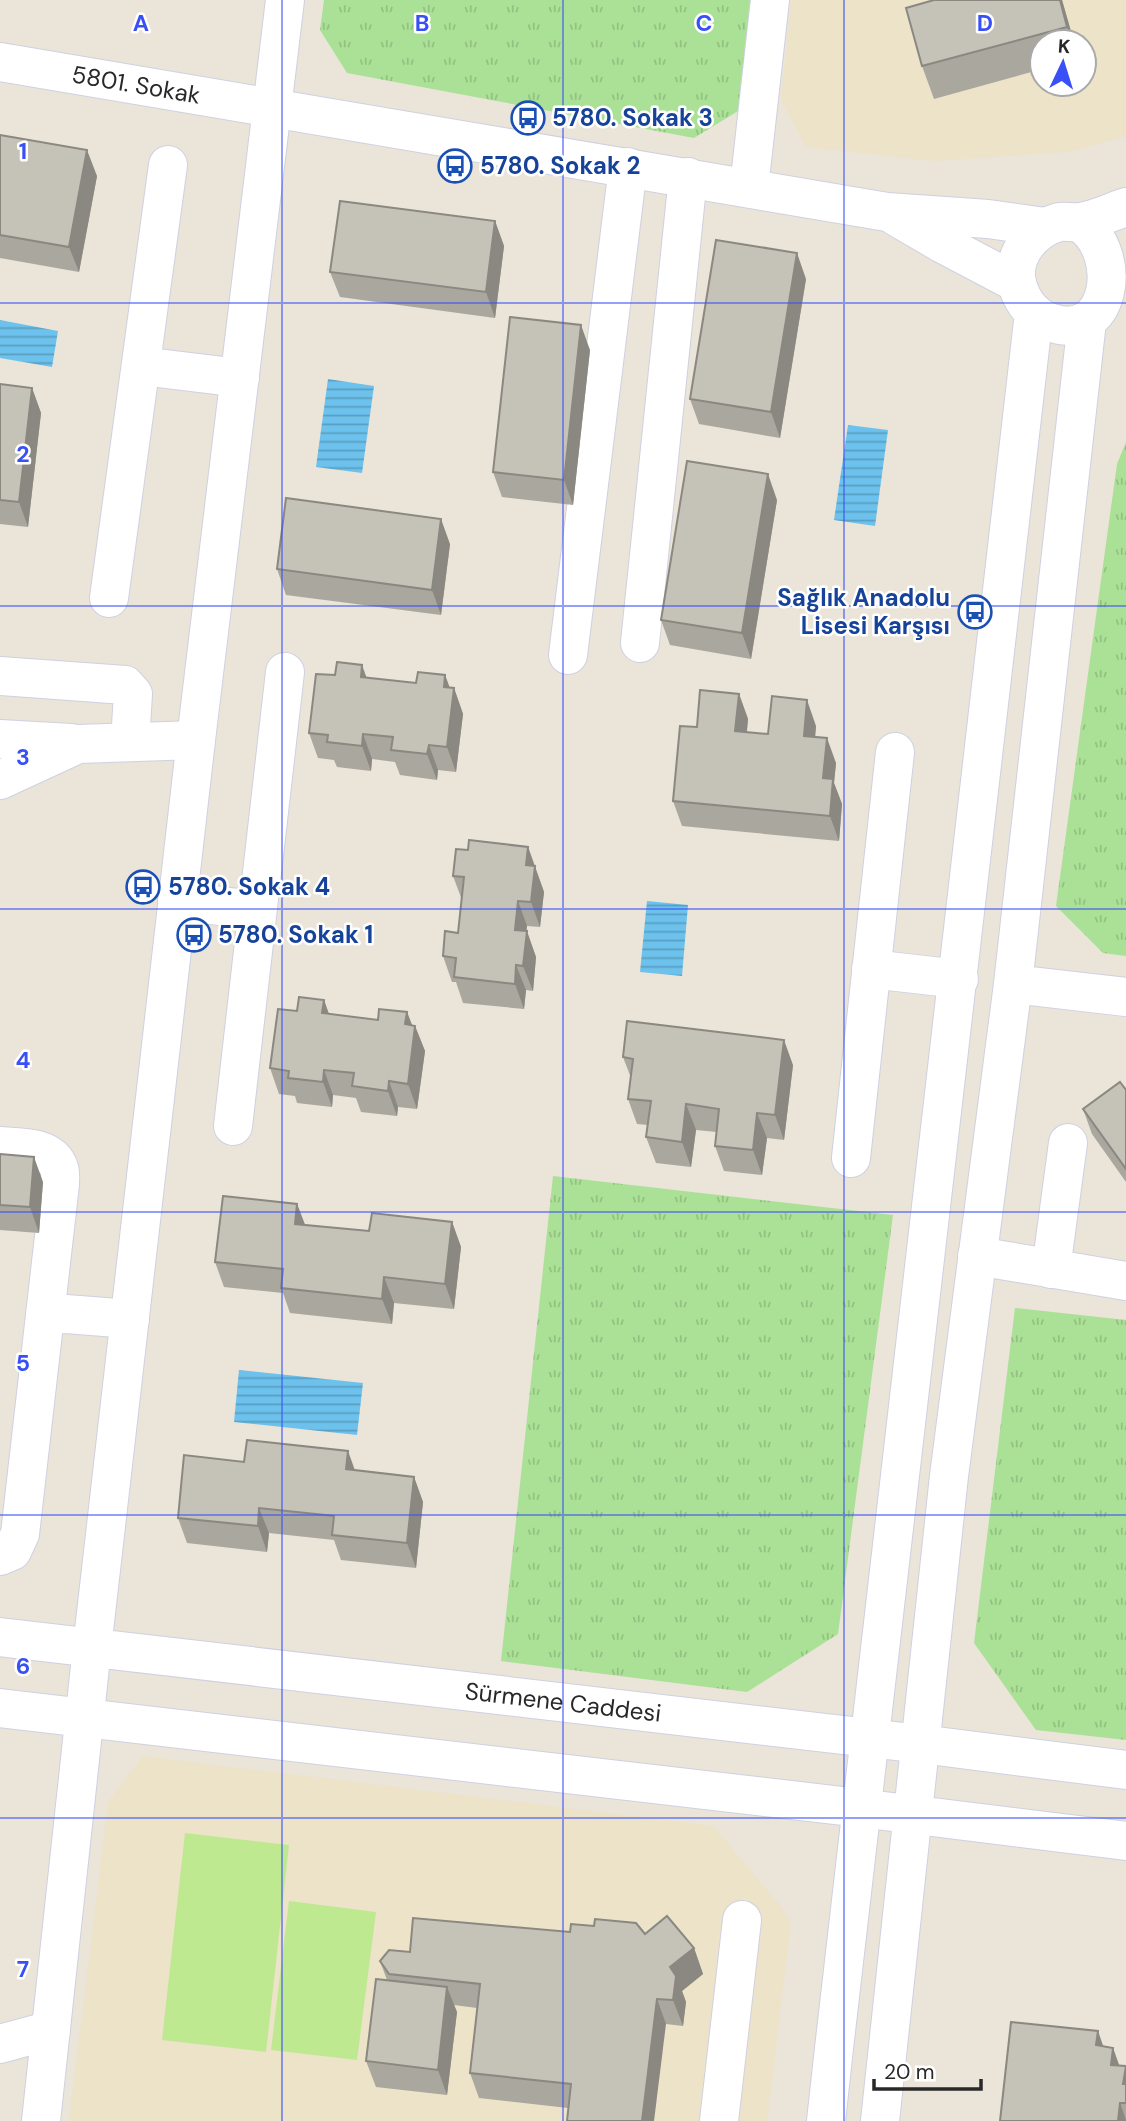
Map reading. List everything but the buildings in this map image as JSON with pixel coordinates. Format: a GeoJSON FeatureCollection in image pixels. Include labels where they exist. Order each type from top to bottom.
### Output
{"type":"FeatureCollection","features":[{"type":"Feature","properties":{"kind":"street"},"geometry":{"type":"LineString","coordinates":[[41,2121],[177,901],[285,0]]}},
{"type":"Feature","properties":{"kind":"street"},"geometry":{"type":"LineString","coordinates":[[749,188],[770,0]]}},
{"type":"Feature","properties":{"kind":"street","name":"5801. Sokak"},"geometry":{"type":"LineString","coordinates":[[0,62],[887,212]]}},
{"type":"Feature","properties":{"kind":"street"},"geometry":{"type":"LineString","coordinates":[[109,598],[169,165]]}},
{"type":"Feature","properties":{"kind":"street"},"geometry":{"type":"LineString","coordinates":[[568,655],[628,167]]}},
{"type":"Feature","properties":{"kind":"street"},"geometry":{"type":"LineString","coordinates":[[640,643],[688,177]]}},
{"type":"Feature","properties":{"kind":"street"},"geometry":{"type":"LineString","coordinates":[[825,2121],[959,979],[1025,298],[1016,267],[1021,251],[1031,237],[1062,224],[1126,207]]}},
{"type":"Feature","properties":{"kind":"street"},"geometry":{"type":"LineString","coordinates":[[887,212],[1062,224],[1096,229],[1109,240],[1118,256],[1122,287],[1110,305],[1097,317],[1065,325],[1048,321],[1025,298],[943,244],[887,212]]}},
{"type":"Feature","properties":{"kind":"street"},"geometry":{"type":"LineString","coordinates":[[880,2121],[949,1476],[1013,984],[1087,321]]}},
{"type":"Feature","properties":{"kind":"street"},"geometry":{"type":"LineString","coordinates":[[141,366],[240,378]]}},
{"type":"Feature","properties":{"kind":"street"},"geometry":{"type":"LineString","coordinates":[[233,1126],[285,672]]}},
{"type":"Feature","properties":{"kind":"street"},"geometry":{"type":"LineString","coordinates":[[0,676],[125,685],[133,694],[130,742]]}},
{"type":"Feature","properties":{"kind":"street"},"geometry":{"type":"LineString","coordinates":[[0,739],[78,744],[196,740]]}},
{"type":"Feature","properties":{"kind":"street"},"geometry":{"type":"LineString","coordinates":[[0,780],[78,744]]}},
{"type":"Feature","properties":{"kind":"street"},"geometry":{"type":"LineString","coordinates":[[851,1158],[895,752]]}},
{"type":"Feature","properties":{"kind":"street"},"geometry":{"type":"LineString","coordinates":[[177,901],[256,910]]}},
{"type":"Feature","properties":{"kind":"street"},"geometry":{"type":"LineString","coordinates":[[872,969],[959,979]]}},
{"type":"Feature","properties":{"kind":"street"},"geometry":{"type":"LineString","coordinates":[[1013,984],[1126,997]]}},
{"type":"Feature","properties":{"kind":"street"},"geometry":{"type":"LineString","coordinates":[[1051,1269],[1068,1143]]}},
{"type":"Feature","properties":{"kind":"street"},"geometry":{"type":"LineString","coordinates":[[0,1146],[37,1150],[52,1156],[60,1168],[20,1534],[12,1551],[0,1556]]}},
{"type":"Feature","properties":{"kind":"street"},"geometry":{"type":"LineString","coordinates":[[977,1256],[1126,1281]]}},
{"type":"Feature","properties":{"kind":"street"},"geometry":{"type":"LineString","coordinates":[[45,1315],[130,1319]]}},
{"type":"Feature","properties":{"kind":"street","name":"Sürmene Caddesi"},"geometry":{"type":"LineString","coordinates":[[0,1637],[1126,1770]]}},
{"type":"Feature","properties":{"kind":"street"},"geometry":{"type":"LineString","coordinates":[[0,1708],[1126,1841]]}},
{"type":"Feature","properties":{"kind":"street"},"geometry":{"type":"LineString","coordinates":[[719,2121],[742,1920]]}},
{"type":"Feature","properties":{"kind":"street"},"geometry":{"type":"LineString","coordinates":[[0,2043],[51,2030]]}},
{"type":"Feature","properties":{"kind":"shaded area"},"geometry":{"type":"Polygon","coordinates":[[[791,0],[1126,0],[1126,136],[1068,152],[933,161],[806,147],[781,100],[791,0]]]}},
{"type":"Feature","properties":{"kind":"shaded area"},"geometry":{"type":"Polygon","coordinates":[[[143,1756],[713,1826],[791,1922],[767,2121],[69,2121],[108,1802],[143,1756]]]}},
{"type":"Feature","properties":{"kind":"green space"},"geometry":{"type":"Polygon","coordinates":[[[324,0],[752,0],[738,111],[694,138],[347,73],[320,30],[324,0]]]}},
{"type":"Feature","properties":{"kind":"green space"},"geometry":{"type":"Polygon","coordinates":[[[1126,442],[1126,956],[1103,953],[1056,906],[1117,464],[1126,442]]]}},
{"type":"Feature","properties":{"kind":"green space"},"geometry":{"type":"Polygon","coordinates":[[[553,1176],[893,1215],[838,1634],[747,1692],[501,1661],[553,1176]]]}},
{"type":"Feature","properties":{"kind":"green space"},"geometry":{"type":"Polygon","coordinates":[[[1015,1308],[1126,1320],[1126,1740],[1036,1730],[974,1643],[1015,1308]]]}},
{"type":"Feature","properties":{"kind":"green space"},"geometry":{"type":"Polygon","coordinates":[[[185,1833],[289,1845],[266,2052],[162,2040],[185,1833]]]}},
{"type":"Feature","properties":{"kind":"green space"},"geometry":{"type":"Polygon","coordinates":[[[289,1901],[376,1912],[357,2060],[271,2050],[289,1901]]]}},
{"type":"Feature","properties":{"kind":"water"},"geometry":{"type":"Polygon","coordinates":[[[0,320],[58,331],[52,367],[0,358],[0,320]]]}},
{"type":"Feature","properties":{"kind":"water"},"geometry":{"type":"Polygon","coordinates":[[[328,379],[374,386],[362,473],[316,467],[328,379]]]}},
{"type":"Feature","properties":{"kind":"water"},"geometry":{"type":"Polygon","coordinates":[[[848,425],[888,430],[875,526],[834,520],[848,425]]]}},
{"type":"Feature","properties":{"kind":"water"},"geometry":{"type":"Polygon","coordinates":[[[647,901],[688,905],[682,976],[640,972],[647,901]]]}},
{"type":"Feature","properties":{"kind":"water"},"geometry":{"type":"Polygon","coordinates":[[[239,1370],[363,1383],[357,1435],[234,1422],[239,1370]]]}},
{"type":"Feature","properties":{"kind":"place","name":"5780. Sokak 3"},"geometry":{"type":"Point","coordinates":[528,118]}},
{"type":"Feature","properties":{"kind":"place","name":"5780. Sokak 2"},"geometry":{"type":"Point","coordinates":[455,166]}},
{"type":"Feature","properties":{"kind":"place","name":"Sağlık Anadolu Lisesi Karşısı"},"geometry":{"type":"Point","coordinates":[975,612]}},
{"type":"Feature","properties":{"kind":"place","name":"5780. Sokak 4"},"geometry":{"type":"Point","coordinates":[143,887]}},
{"type":"Feature","properties":{"kind":"place","name":"5780. Sokak 1"},"geometry":{"type":"Point","coordinates":[194,935]}}]}
